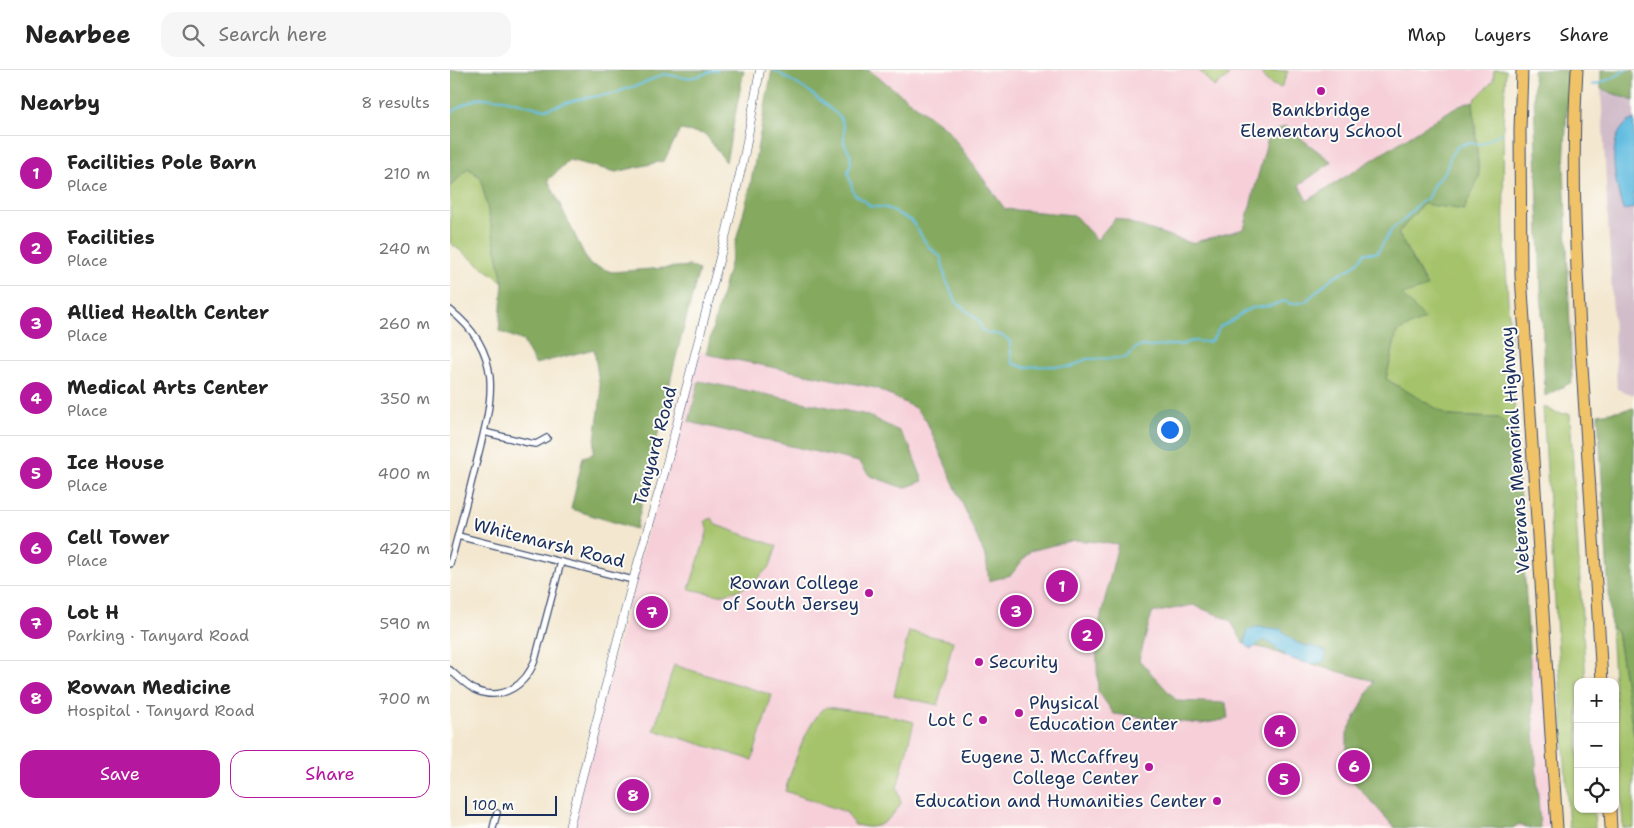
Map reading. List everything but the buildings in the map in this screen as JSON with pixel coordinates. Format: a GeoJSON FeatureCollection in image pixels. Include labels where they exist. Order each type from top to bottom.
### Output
{"type":"FeatureCollection","features":[{"type":"Feature","properties":{"kind":"highway","name":"Veterans Memorial Highway"},"geometry":{"type":"LineString","coordinates":[[1522,70],[1520,130],[1521,275],[1557,828]]}},
{"type":"Feature","properties":{"kind":"highway"},"geometry":{"type":"LineString","coordinates":[[1577,70],[1574,116],[1574,181],[1577,278],[1602,678]]}},
{"type":"Feature","properties":{"kind":"highway"},"geometry":{"type":"LineString","coordinates":[[1610,813],[1611,828]]}},
{"type":"Feature","properties":{"kind":"street","name":"Tanyard Road"},"geometry":{"type":"LineString","coordinates":[[569,828],[727,230],[745,152],[760,70]]}},
{"type":"Feature","properties":{"kind":"street"},"geometry":{"type":"LineString","coordinates":[[450,310],[468,327],[477,339],[488,364],[491,388],[484,432],[450,564]]}},
{"type":"Feature","properties":{"kind":"street"},"geometry":{"type":"LineString","coordinates":[[484,432],[529,444],[536,444],[547,438]]}},
{"type":"Feature","properties":{"kind":"street","name":"Whitemarsh Road"},"geometry":{"type":"LineString","coordinates":[[458,536],[633,580]]}},
{"type":"Feature","properties":{"kind":"street"},"geometry":{"type":"LineString","coordinates":[[450,670],[470,686],[486,693],[507,692],[523,682],[535,660],[561,562]]}},
{"type":"Feature","properties":{"kind":"street"},"geometry":{"type":"LineString","coordinates":[[493,828],[497,812]]}},
{"type":"Feature","properties":{"kind":"shaded area"},"geometry":{"type":"Polygon","coordinates":[[[869,70],[1199,70],[1214,87],[1228,77],[1229,70],[1494,70],[1493,81],[1473,101],[1454,108],[1307,201],[1299,185],[1332,162],[1269,134],[1244,229],[1191,243],[1115,218],[1097,240],[1074,215],[1005,209],[948,130],[869,70]]]}},
{"type":"Feature","properties":{"kind":"shaded area"},"geometry":{"type":"Polygon","coordinates":[[[1601,89],[1634,101],[1634,395],[1617,389],[1601,89]]]}},
{"type":"Feature","properties":{"kind":"shaded area","name":"Rowan College of South Jersey"},"geometry":{"type":"Polygon","coordinates":[[[695,350],[876,388],[915,408],[926,420],[986,558],[990,581],[1011,575],[1030,551],[1074,540],[1118,543],[1096,637],[1114,714],[1226,703],[1177,702],[1138,660],[1152,613],[1193,605],[1230,620],[1383,636],[1547,657],[1557,828],[570,828],[695,350]]]}},
{"type":"Feature","properties":{"kind":"green space"},"geometry":{"type":"Polygon","coordinates":[[[450,70],[744,70],[726,162],[705,134],[680,130],[664,161],[616,172],[569,160],[548,180],[589,264],[612,272],[690,266],[699,270],[675,361],[636,529],[571,509],[583,457],[593,454],[601,396],[594,349],[535,364],[523,341],[499,331],[503,282],[481,178],[468,168],[450,187],[450,70]]]}},
{"type":"Feature","properties":{"kind":"green space"},"geometry":{"type":"Polygon","coordinates":[[[772,70],[869,70],[948,130],[1005,209],[1074,215],[1097,240],[1115,218],[1191,243],[1244,229],[1269,134],[1285,126],[1332,162],[1299,185],[1307,201],[1454,108],[1473,101],[1479,177],[1464,210],[1423,204],[1398,233],[1427,287],[1402,295],[1425,319],[1397,332],[1386,379],[1449,416],[1499,418],[1516,434],[1540,828],[1526,828],[1519,824],[1513,828],[1395,828],[1351,779],[1362,763],[1347,762],[1347,733],[1374,681],[1244,644],[1230,620],[1193,605],[1152,613],[1139,660],[1177,701],[1226,703],[1228,719],[1201,724],[1114,714],[1098,691],[1096,637],[1118,544],[1074,540],[1030,551],[1011,575],[989,581],[986,558],[926,420],[915,408],[876,388],[706,354],[749,192],[772,70]]]}},
{"type":"Feature","properties":{"kind":"green space"},"geometry":{"type":"Polygon","coordinates":[[[1199,70],[1229,70],[1228,77],[1214,87],[1199,70]]]}},
{"type":"Feature","properties":{"kind":"green space"},"geometry":{"type":"Polygon","coordinates":[[[1262,70],[1288,71],[1281,88],[1265,79],[1262,70]]]}},
{"type":"Feature","properties":{"kind":"green space"},"geometry":{"type":"Polygon","coordinates":[[[1494,70],[1506,70],[1503,126],[1504,233],[1516,434],[1499,418],[1449,416],[1386,379],[1397,331],[1402,295],[1427,286],[1398,233],[1423,204],[1479,177],[1473,101],[1493,81],[1494,70]]]}},
{"type":"Feature","properties":{"kind":"green space"},"geometry":{"type":"Polygon","coordinates":[[[1533,70],[1569,70],[1564,166],[1572,382],[1545,396],[1533,70]]]}},
{"type":"Feature","properties":{"kind":"green space"},"geometry":{"type":"Polygon","coordinates":[[[1601,70],[1634,70],[1634,101],[1601,89],[1601,70]]]}},
{"type":"Feature","properties":{"kind":"green space"},"geometry":{"type":"Polygon","coordinates":[[[468,168],[481,178],[503,282],[450,243],[450,187],[468,168]]]}},
{"type":"Feature","properties":{"kind":"green space"},"geometry":{"type":"Polygon","coordinates":[[[699,381],[867,415],[899,431],[909,445],[923,481],[904,488],[870,476],[859,462],[689,422],[699,381]]]}},
{"type":"Feature","properties":{"kind":"green space"},"geometry":{"type":"Polygon","coordinates":[[[1543,406],[1556,413],[1570,414],[1586,678],[1574,678],[1574,813],[1594,813],[1595,828],[1569,828],[1543,406]]]}},
{"type":"Feature","properties":{"kind":"green space"},"geometry":{"type":"Polygon","coordinates":[[[1634,408],[1634,736],[1617,632],[1611,627],[1598,414],[1634,408]]]}},
{"type":"Feature","properties":{"kind":"green space"},"geometry":{"type":"Polygon","coordinates":[[[712,518],[716,525],[777,546],[770,566],[755,581],[739,590],[719,595],[689,589],[708,530],[705,521],[712,518]]]}},
{"type":"Feature","properties":{"kind":"green space"},"geometry":{"type":"Polygon","coordinates":[[[1611,627],[1617,632],[1634,736],[1634,828],[1623,828],[1619,761],[1619,678],[1614,678],[1611,627]]]}},
{"type":"Feature","properties":{"kind":"green space"},"geometry":{"type":"Polygon","coordinates":[[[909,631],[953,641],[938,705],[894,695],[909,631]]]}},
{"type":"Feature","properties":{"kind":"green space"},"geometry":{"type":"Polygon","coordinates":[[[674,665],[772,695],[752,760],[654,730],[674,665]]]}},
{"type":"Feature","properties":{"kind":"green space"},"geometry":{"type":"Polygon","coordinates":[[[826,707],[885,715],[914,722],[897,788],[901,803],[893,815],[881,824],[869,827],[855,825],[846,812],[785,791],[806,734],[812,723],[826,707]]]}},
{"type":"Feature","properties":{"kind":"water"},"geometry":{"type":"Polygon","coordinates":[[[1634,119],[1634,208],[1623,210],[1615,174],[1615,147],[1618,135],[1624,126],[1634,119]]]}},
{"type":"Feature","properties":{"kind":"water"},"geometry":{"type":"Polygon","coordinates":[[[1257,627],[1280,629],[1295,642],[1319,648],[1326,652],[1325,660],[1310,664],[1289,658],[1265,640],[1250,649],[1245,643],[1247,630],[1257,627]]]}},
{"type":"Feature","properties":{"kind":"waterway"},"geometry":{"type":"LineString","coordinates":[[450,114],[462,105],[479,98],[504,99],[547,109],[579,99],[617,93],[664,74],[686,78],[718,70]]}},
{"type":"Feature","properties":{"kind":"waterway"},"geometry":{"type":"LineString","coordinates":[[774,70],[810,92],[840,117],[844,128],[844,143],[850,154],[851,163],[848,173],[854,194],[870,206],[887,208],[912,221],[928,246],[941,257],[946,280],[957,303],[978,320],[982,330],[987,333],[1001,335],[1010,341],[1012,363],[1023,367],[1071,367],[1086,359],[1125,358],[1137,347],[1141,346],[1181,345],[1192,341],[1208,342],[1212,340],[1220,327],[1252,308],[1270,306],[1284,301],[1291,304],[1305,302],[1333,277],[1351,268],[1365,253],[1377,253],[1392,229],[1405,219],[1418,204],[1427,199],[1434,184],[1446,170],[1451,155],[1457,147],[1467,143],[1482,144],[1501,133]]}},
{"type":"Feature","properties":{"kind":"waterway"},"geometry":{"type":"LineString","coordinates":[[1593,85],[1611,79],[1626,70]]}},
{"type":"Feature","properties":{"kind":"place","name":"Bankbridge Elementary School"},"geometry":{"type":"Point","coordinates":[1321,91]}},
{"type":"Feature","properties":{"kind":"place","name":"Facilities Pole Barn"},"geometry":{"type":"Point","coordinates":[1062,586]}},
{"type":"Feature","properties":{"kind":"place","name":"Rowan College of South Jersey"},"geometry":{"type":"Point","coordinates":[869,593]}},
{"type":"Feature","properties":{"kind":"place","name":"Allied Health Center"},"geometry":{"type":"Point","coordinates":[1016,611]}},
{"type":"Feature","properties":{"kind":"place","name":"Lot H"},"geometry":{"type":"Point","coordinates":[652,612]}},
{"type":"Feature","properties":{"kind":"place","name":"Facilities"},"geometry":{"type":"Point","coordinates":[1087,635]}},
{"type":"Feature","properties":{"kind":"place","name":"Security"},"geometry":{"type":"Point","coordinates":[979,662]}},
{"type":"Feature","properties":{"kind":"place","name":"Physical Education Center"},"geometry":{"type":"Point","coordinates":[1019,713]}},
{"type":"Feature","properties":{"kind":"place","name":"Lot C"},"geometry":{"type":"Point","coordinates":[983,720]}},
{"type":"Feature","properties":{"kind":"place","name":"Medical Arts Center"},"geometry":{"type":"Point","coordinates":[1280,731]}},
{"type":"Feature","properties":{"kind":"place","name":"Cell Tower"},"geometry":{"type":"Point","coordinates":[1354,766]}},
{"type":"Feature","properties":{"kind":"place","name":"Eugene J. McCaffrey College Center"},"geometry":{"type":"Point","coordinates":[1149,767]}},
{"type":"Feature","properties":{"kind":"place","name":"Ice House"},"geometry":{"type":"Point","coordinates":[1284,779]}},
{"type":"Feature","properties":{"kind":"place","name":"Rowan Medicine"},"geometry":{"type":"Point","coordinates":[633,795]}},
{"type":"Feature","properties":{"kind":"place","name":"Education and Humanities Center"},"geometry":{"type":"Point","coordinates":[1217,801]}}]}
